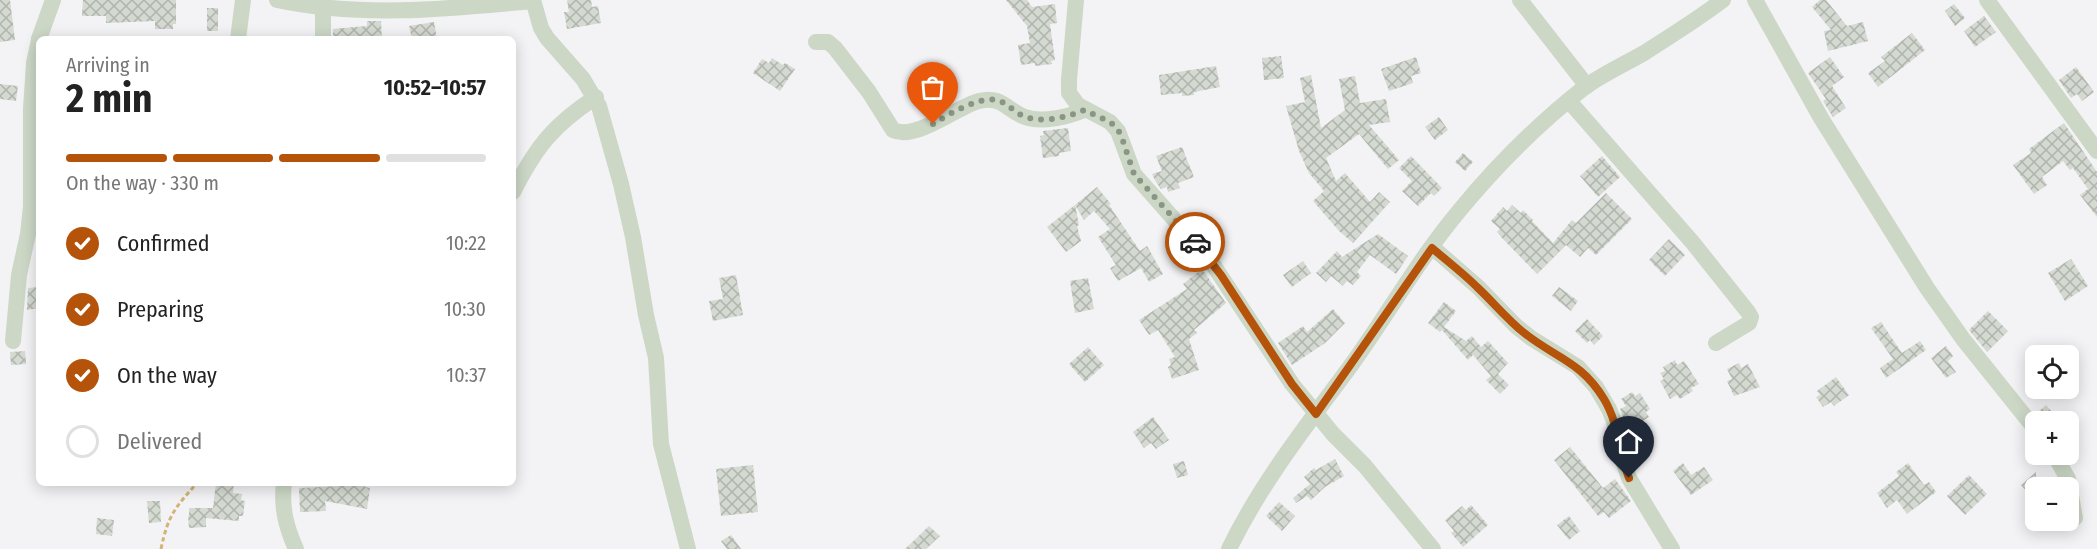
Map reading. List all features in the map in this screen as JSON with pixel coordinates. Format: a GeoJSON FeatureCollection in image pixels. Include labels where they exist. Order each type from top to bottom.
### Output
{"type":"FeatureCollection","features":[{"type":"Feature","properties":{"kind":"street"},"geometry":{"type":"LineString","coordinates":[[40,36],[53,0]]}},
{"type":"Feature","properties":{"kind":"street"},"geometry":{"type":"LineString","coordinates":[[238,36],[243,0]]}},
{"type":"Feature","properties":{"kind":"street"},"geometry":{"type":"LineString","coordinates":[[277,0],[323,8],[431,10],[533,1],[541,28],[547,38],[596,97],[621,184],[656,358],[661,444],[688,549]]}},
{"type":"Feature","properties":{"kind":"street"},"geometry":{"type":"LineString","coordinates":[[1076,0],[1069,87],[1073,100],[1084,110],[1116,127],[1121,135],[1134,174],[1210,260],[1292,384],[1316,414],[1365,466],[1433,549]]}},
{"type":"Feature","properties":{"kind":"street"},"geometry":{"type":"LineString","coordinates":[[1520,0],[1587,86]]}},
{"type":"Feature","properties":{"kind":"street"},"geometry":{"type":"LineString","coordinates":[[1229,549],[1265,483],[1432,248],[1458,212],[1520,143],[1587,86],[1697,20],[1723,0]]}},
{"type":"Feature","properties":{"kind":"street"},"geometry":{"type":"LineString","coordinates":[[1755,0],[1821,118],[1927,288],[1963,339],[2025,416]]}},
{"type":"Feature","properties":{"kind":"street"},"geometry":{"type":"LineString","coordinates":[[1988,0],[2097,151]]}},
{"type":"Feature","properties":{"kind":"street"},"geometry":{"type":"LineString","coordinates":[[323,8],[323,36]]}},
{"type":"Feature","properties":{"kind":"street"},"geometry":{"type":"LineString","coordinates":[[816,42],[828,42],[835,48],[862,83],[893,130],[899,133],[923,128],[978,101],[996,99],[1029,118],[1067,116],[1084,110]]}},
{"type":"Feature","properties":{"kind":"street"},"geometry":{"type":"LineString","coordinates":[[13,341],[19,275],[29,225],[31,109],[36,53]]}},
{"type":"Feature","properties":{"kind":"street"},"geometry":{"type":"LineString","coordinates":[[516,186],[530,159],[552,132],[571,113],[596,97]]}},
{"type":"Feature","properties":{"kind":"street"},"geometry":{"type":"LineString","coordinates":[[1569,101],[1693,243],[1748,312],[1751,317],[1749,323],[1716,343]]}},
{"type":"Feature","properties":{"kind":"street"},"geometry":{"type":"LineString","coordinates":[[1432,248],[1478,287],[1516,326],[1578,367],[1591,381],[1604,398],[1616,424],[1621,455],[1629,478],[1672,549]]}},
{"type":"Feature","properties":{"kind":"street"},"geometry":{"type":"LineString","coordinates":[[284,486],[284,511],[288,530],[296,549]]}},
{"type":"Feature","properties":{"kind":"path"},"geometry":{"type":"LineString","coordinates":[[161,549],[165,529],[171,515],[195,486]]}},
{"type":"Feature","properties":{"kind":"building"},"geometry":{"type":"Polygon","coordinates":[[[0,0],[10,0],[15,40],[0,42],[0,0]]]}},
{"type":"Feature","properties":{"kind":"building"},"geometry":{"type":"Polygon","coordinates":[[[83,0],[176,0],[176,24],[173,24],[173,29],[155,29],[155,21],[106,23],[106,16],[82,16],[83,0]]]}},
{"type":"Feature","properties":{"kind":"building"},"geometry":{"type":"Polygon","coordinates":[[[567,0],[591,0],[592,7],[598,6],[601,23],[567,29],[564,12],[569,12],[567,0]]]}},
{"type":"Feature","properties":{"kind":"building"},"geometry":{"type":"Polygon","coordinates":[[[1006,0],[1027,0],[1032,7],[1055,4],[1057,23],[1050,24],[1055,60],[1051,61],[1052,64],[1021,65],[1018,45],[1030,43],[1027,26],[1006,0]]]}},
{"type":"Feature","properties":{"kind":"building"},"geometry":{"type":"Polygon","coordinates":[[[1820,0],[1826,0],[1847,26],[1863,22],[1868,41],[1828,51],[1824,31],[1831,30],[1812,7],[1820,0]]]}},
{"type":"Feature","properties":{"kind":"building"},"geometry":{"type":"Polygon","coordinates":[[[1954,4],[1965,18],[1955,26],[1945,11],[1954,4]]]}},
{"type":"Feature","properties":{"kind":"building"},"geometry":{"type":"Polygon","coordinates":[[[207,8],[218,8],[218,31],[207,31],[207,8]]]}},
{"type":"Feature","properties":{"kind":"building"},"geometry":{"type":"Polygon","coordinates":[[[1984,16],[1996,32],[1975,47],[1964,31],[1984,16]]]}},
{"type":"Feature","properties":{"kind":"building"},"geometry":{"type":"Polygon","coordinates":[[[367,21],[381,21],[382,36],[333,36],[333,29],[367,26],[367,21]]]}},
{"type":"Feature","properties":{"kind":"building"},"geometry":{"type":"Polygon","coordinates":[[[434,22],[436,36],[411,36],[409,26],[434,22]]]}},
{"type":"Feature","properties":{"kind":"building"},"geometry":{"type":"Polygon","coordinates":[[[1912,33],[1925,50],[1878,87],[1868,73],[1885,61],[1881,57],[1912,33]]]}},
{"type":"Feature","properties":{"kind":"building"},"geometry":{"type":"Polygon","coordinates":[[[1281,56],[1284,78],[1264,80],[1262,58],[1281,56]]]}},
{"type":"Feature","properties":{"kind":"building"},"geometry":{"type":"Polygon","coordinates":[[[1416,57],[1421,73],[1411,76],[1413,83],[1389,91],[1381,69],[1416,57]]]}},
{"type":"Feature","properties":{"kind":"building"},"geometry":{"type":"Polygon","coordinates":[[[1830,57],[1844,77],[1832,86],[1846,108],[1833,117],[1823,101],[1826,99],[1808,73],[1830,57]]]}},
{"type":"Feature","properties":{"kind":"building"},"geometry":{"type":"Polygon","coordinates":[[[772,58],[795,69],[780,91],[753,73],[762,59],[769,63],[772,58]]]}},
{"type":"Feature","properties":{"kind":"building"},"geometry":{"type":"Polygon","coordinates":[[[1216,66],[1220,87],[1194,92],[1194,95],[1182,96],[1182,93],[1161,95],[1159,75],[1216,66]]]}},
{"type":"Feature","properties":{"kind":"building"},"geometry":{"type":"Polygon","coordinates":[[[2076,67],[2094,92],[2082,101],[2077,94],[2071,98],[2059,80],[2076,67]]]}},
{"type":"Feature","properties":{"kind":"building"},"geometry":{"type":"Polygon","coordinates":[[[1311,75],[1321,128],[1345,110],[1339,79],[1355,76],[1360,103],[1386,99],[1390,122],[1369,125],[1399,160],[1388,169],[1359,134],[1326,158],[1336,181],[1345,173],[1370,202],[1379,192],[1390,202],[1353,243],[1339,231],[1313,201],[1324,191],[1309,173],[1299,151],[1286,106],[1305,102],[1300,78],[1311,75]]]}},
{"type":"Feature","properties":{"kind":"building"},"geometry":{"type":"Polygon","coordinates":[[[0,84],[18,86],[16,101],[0,99],[0,84]]]}},
{"type":"Feature","properties":{"kind":"building"},"geometry":{"type":"Polygon","coordinates":[[[1439,117],[1448,130],[1435,140],[1425,127],[1439,117]]]}},
{"type":"Feature","properties":{"kind":"building"},"geometry":{"type":"Polygon","coordinates":[[[2064,123],[2097,172],[2097,217],[2080,195],[2088,189],[2073,168],[2070,170],[2063,161],[2042,177],[2047,185],[2034,194],[2013,165],[2031,153],[2029,149],[2064,123]]]}},
{"type":"Feature","properties":{"kind":"building"},"geometry":{"type":"Polygon","coordinates":[[[1068,128],[1071,151],[1059,153],[1059,156],[1043,158],[1040,136],[1044,135],[1043,131],[1068,128]]]}},
{"type":"Feature","properties":{"kind":"building"},"geometry":{"type":"Polygon","coordinates":[[[1182,147],[1194,177],[1178,183],[1180,188],[1168,192],[1167,187],[1161,189],[1152,174],[1162,171],[1156,156],[1182,147]]]}},
{"type":"Feature","properties":{"kind":"building"},"geometry":{"type":"Polygon","coordinates":[[[1463,153],[1473,162],[1465,171],[1455,162],[1463,153]]]}},
{"type":"Feature","properties":{"kind":"building"},"geometry":{"type":"Polygon","coordinates":[[[1411,156],[1442,188],[1434,196],[1431,193],[1418,206],[1402,191],[1412,181],[1399,168],[1411,156]]]}},
{"type":"Feature","properties":{"kind":"building"},"geometry":{"type":"Polygon","coordinates":[[[1602,156],[1620,177],[1598,197],[1580,176],[1602,156]]]}},
{"type":"Feature","properties":{"kind":"building"},"geometry":{"type":"Polygon","coordinates":[[[1097,187],[1111,204],[1109,205],[1140,251],[1147,246],[1163,274],[1149,282],[1141,268],[1118,281],[1110,268],[1116,265],[1098,237],[1110,229],[1094,211],[1084,220],[1075,205],[1097,187]]]}},
{"type":"Feature","properties":{"kind":"building"},"geometry":{"type":"Polygon","coordinates":[[[1606,193],[1632,219],[1596,255],[1588,248],[1580,257],[1566,245],[1537,274],[1502,238],[1497,232],[1500,229],[1491,221],[1503,207],[1507,211],[1512,205],[1521,213],[1523,210],[1553,243],[1572,220],[1576,223],[1606,193]]]}},
{"type":"Feature","properties":{"kind":"building"},"geometry":{"type":"Polygon","coordinates":[[[1075,205],[1081,241],[1066,252],[1047,227],[1075,205]]]}},
{"type":"Feature","properties":{"kind":"building"},"geometry":{"type":"Polygon","coordinates":[[[1378,234],[1408,256],[1396,274],[1370,255],[1357,272],[1361,276],[1353,285],[1347,281],[1343,286],[1331,276],[1326,282],[1316,273],[1337,251],[1342,257],[1378,234]]]}},
{"type":"Feature","properties":{"kind":"building"},"geometry":{"type":"Polygon","coordinates":[[[1669,239],[1685,255],[1665,276],[1649,260],[1669,239]]]}},
{"type":"Feature","properties":{"kind":"building"},"geometry":{"type":"Polygon","coordinates":[[[2071,259],[2088,286],[2065,301],[2048,273],[2071,259]]]}},
{"type":"Feature","properties":{"kind":"building"},"geometry":{"type":"Polygon","coordinates":[[[1303,261],[1311,273],[1292,287],[1283,275],[1303,261]]]}},
{"type":"Feature","properties":{"kind":"building"},"geometry":{"type":"Polygon","coordinates":[[[1202,269],[1226,303],[1194,330],[1197,333],[1189,339],[1199,370],[1172,379],[1168,367],[1171,365],[1169,359],[1175,357],[1158,330],[1149,335],[1139,320],[1187,289],[1183,284],[1202,269]]]}},
{"type":"Feature","properties":{"kind":"building"},"geometry":{"type":"Polygon","coordinates":[[[736,275],[743,315],[713,321],[709,301],[723,299],[719,278],[736,275]]]}},
{"type":"Feature","properties":{"kind":"building"},"geometry":{"type":"Polygon","coordinates":[[[1088,278],[1094,309],[1075,313],[1070,281],[1088,278]]]}},
{"type":"Feature","properties":{"kind":"building"},"geometry":{"type":"Polygon","coordinates":[[[36,287],[36,308],[27,310],[28,288],[36,287]]]}},
{"type":"Feature","properties":{"kind":"building"},"geometry":{"type":"Polygon","coordinates":[[[1559,287],[1578,301],[1571,311],[1552,296],[1559,287]]]}},
{"type":"Feature","properties":{"kind":"building"},"geometry":{"type":"Polygon","coordinates":[[[1444,302],[1456,311],[1444,327],[1466,341],[1472,336],[1481,347],[1488,341],[1508,363],[1498,374],[1509,385],[1500,394],[1486,380],[1491,376],[1473,355],[1468,360],[1442,330],[1440,332],[1428,323],[1444,302]]]}},
{"type":"Feature","properties":{"kind":"building"},"geometry":{"type":"Polygon","coordinates":[[[1333,309],[1345,323],[1325,343],[1292,365],[1278,343],[1303,326],[1307,332],[1333,309]]]}},
{"type":"Feature","properties":{"kind":"building"},"geometry":{"type":"Polygon","coordinates":[[[1988,311],[2008,331],[1987,352],[1969,330],[1988,311]]]}},
{"type":"Feature","properties":{"kind":"building"},"geometry":{"type":"Polygon","coordinates":[[[1587,319],[1603,336],[1594,345],[1590,340],[1587,343],[1575,331],[1587,319]]]}},
{"type":"Feature","properties":{"kind":"building"},"geometry":{"type":"Polygon","coordinates":[[[1881,322],[1902,353],[1920,341],[1926,350],[1886,378],[1880,368],[1893,359],[1871,328],[1881,322]]]}},
{"type":"Feature","properties":{"kind":"building"},"geometry":{"type":"Polygon","coordinates":[[[1946,346],[1953,356],[1948,361],[1956,372],[1946,378],[1931,358],[1946,346]]]}},
{"type":"Feature","properties":{"kind":"building"},"geometry":{"type":"Polygon","coordinates":[[[1088,347],[1104,365],[1085,382],[1069,364],[1088,347]]]}},
{"type":"Feature","properties":{"kind":"building"},"geometry":{"type":"Polygon","coordinates":[[[25,351],[26,364],[11,365],[10,352],[25,351]]]}},
{"type":"Feature","properties":{"kind":"building"},"geometry":{"type":"Polygon","coordinates":[[[1675,360],[1677,365],[1684,361],[1699,384],[1691,388],[1693,391],[1680,399],[1677,395],[1670,399],[1660,381],[1664,379],[1660,373],[1665,371],[1663,367],[1675,360]]]}},
{"type":"Feature","properties":{"kind":"building"},"geometry":{"type":"Polygon","coordinates":[[[1739,363],[1741,368],[1748,364],[1760,387],[1734,396],[1727,381],[1732,379],[1727,369],[1739,363]]]}},
{"type":"Feature","properties":{"kind":"building"},"geometry":{"type":"Polygon","coordinates":[[[1836,377],[1849,395],[1834,406],[1831,402],[1823,407],[1816,397],[1820,395],[1817,391],[1836,377]]]}},
{"type":"Feature","properties":{"kind":"building"},"geometry":{"type":"Polygon","coordinates":[[[1632,392],[1635,396],[1640,393],[1650,409],[1646,412],[1649,417],[1633,427],[1629,420],[1625,422],[1620,409],[1626,406],[1621,399],[1632,392]]]}},
{"type":"Feature","properties":{"kind":"building"},"geometry":{"type":"Polygon","coordinates":[[[2046,405],[2051,411],[2039,411],[2046,405]]]}},
{"type":"Feature","properties":{"kind":"building"},"geometry":{"type":"Polygon","coordinates":[[[1153,417],[1169,440],[1156,449],[1151,443],[1144,448],[1133,432],[1153,417]]]}},
{"type":"Feature","properties":{"kind":"building"},"geometry":{"type":"Polygon","coordinates":[[[1570,447],[1603,488],[1615,479],[1631,501],[1609,518],[1604,512],[1598,516],[1554,460],[1570,447]]]}},
{"type":"Feature","properties":{"kind":"building"},"geometry":{"type":"Polygon","coordinates":[[[1335,459],[1344,476],[1325,487],[1311,500],[1307,496],[1296,503],[1293,498],[1310,484],[1304,477],[1314,468],[1316,470],[1335,459]]]}},
{"type":"Feature","properties":{"kind":"building"},"geometry":{"type":"Polygon","coordinates":[[[1184,461],[1188,475],[1177,478],[1173,464],[1184,461]]]}},
{"type":"Feature","properties":{"kind":"building"},"geometry":{"type":"Polygon","coordinates":[[[1683,463],[1691,475],[1704,467],[1713,480],[1691,495],[1673,471],[1683,463]]]}},
{"type":"Feature","properties":{"kind":"building"},"geometry":{"type":"Polygon","coordinates":[[[1908,463],[1924,485],[1929,482],[1936,492],[1907,514],[1897,500],[1887,508],[1877,493],[1899,476],[1896,472],[1908,463]]]}},
{"type":"Feature","properties":{"kind":"building"},"geometry":{"type":"Polygon","coordinates":[[[753,465],[758,512],[721,516],[716,469],[753,465]]]}},
{"type":"Feature","properties":{"kind":"building"},"geometry":{"type":"Polygon","coordinates":[[[1969,475],[1987,494],[1965,515],[1947,496],[1969,475]]]}},
{"type":"Feature","properties":{"kind":"building"},"geometry":{"type":"Polygon","coordinates":[[[216,486],[234,486],[233,493],[242,494],[241,500],[245,501],[243,516],[239,516],[239,521],[206,518],[206,527],[189,528],[189,508],[213,508],[216,486]]]}},
{"type":"Feature","properties":{"kind":"building"},"geometry":{"type":"Polygon","coordinates":[[[365,486],[370,488],[367,509],[325,501],[326,511],[300,512],[299,488],[365,486]]]}},
{"type":"Feature","properties":{"kind":"building"},"geometry":{"type":"Polygon","coordinates":[[[147,501],[160,501],[161,522],[149,523],[147,501]]]}},
{"type":"Feature","properties":{"kind":"building"},"geometry":{"type":"Polygon","coordinates":[[[1279,502],[1295,516],[1282,531],[1266,516],[1279,502]]]}},
{"type":"Feature","properties":{"kind":"building"},"geometry":{"type":"Polygon","coordinates":[[[1471,505],[1488,525],[1463,547],[1451,533],[1454,531],[1445,520],[1462,506],[1466,510],[1471,505]]]}},
{"type":"Feature","properties":{"kind":"building"},"geometry":{"type":"Polygon","coordinates":[[[1569,516],[1580,531],[1569,540],[1557,525],[1569,516]]]}},
{"type":"Feature","properties":{"kind":"building"},"geometry":{"type":"Polygon","coordinates":[[[97,518],[114,520],[112,536],[96,534],[97,518]]]}},
{"type":"Feature","properties":{"kind":"building"},"geometry":{"type":"Polygon","coordinates":[[[929,526],[940,536],[926,549],[905,549],[929,526]]]}},
{"type":"Feature","properties":{"kind":"building"},"geometry":{"type":"Polygon","coordinates":[[[731,535],[741,549],[727,549],[721,541],[731,535]]]}},
{"type":"Feature","properties":{"kind":"way so far"},"geometry":{"type":"LineString","coordinates":[[933,124],[978,101],[996,99],[1029,118],[1067,116],[1084,110],[1093,114],[1116,127],[1121,135],[1126,157],[1134,174],[1195,242]]}},
{"type":"Feature","properties":{"kind":"route"},"geometry":{"type":"LineString","coordinates":[[1195,242],[1221,275],[1292,384],[1316,414],[1432,248],[1478,287],[1516,326],[1578,367],[1587,376],[1604,398],[1616,424],[1621,455],[1629,478]]}}]}
